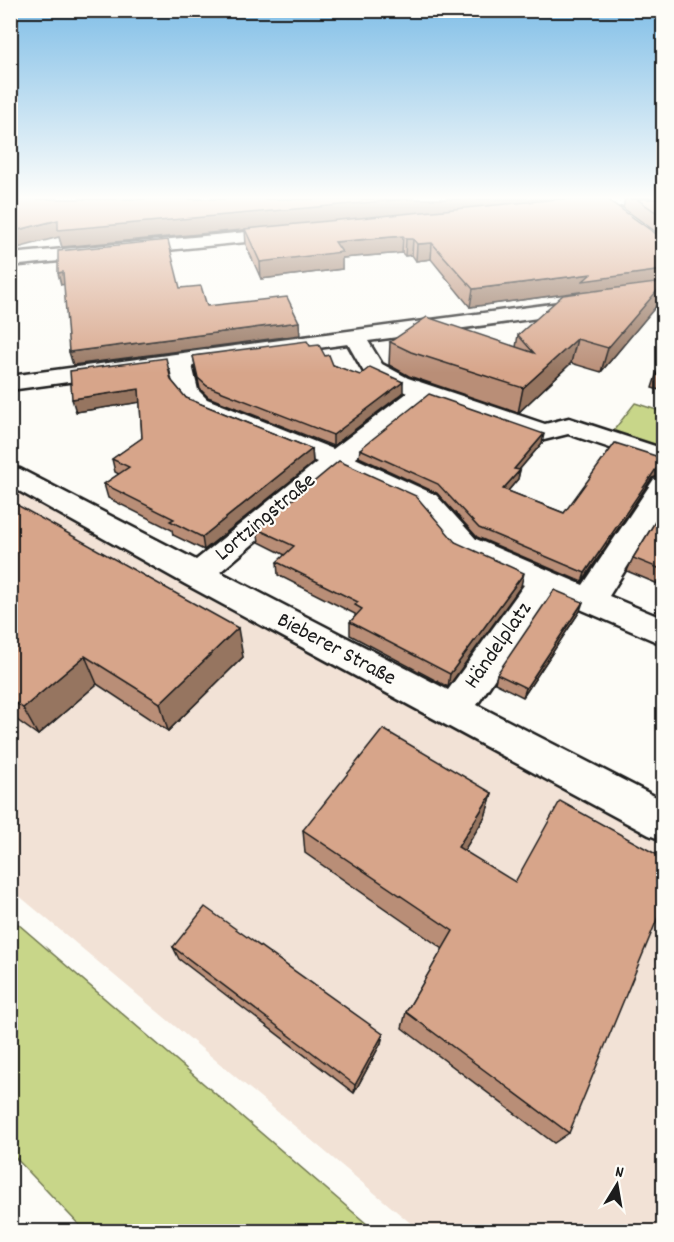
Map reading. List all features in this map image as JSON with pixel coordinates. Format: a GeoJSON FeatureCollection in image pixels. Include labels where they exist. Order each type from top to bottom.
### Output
{"type":"FeatureCollection","features":[{"type":"Feature","properties":{"kind":"street"},"geometry":{"type":"LineString","coordinates":[[10,260],[42,257]]}},
{"type":"Feature","properties":{"kind":"street"},"geometry":{"type":"LineString","coordinates":[[10,383],[663,295]]}},
{"type":"Feature","properties":{"kind":"street"},"geometry":{"type":"LineString","coordinates":[[355,338],[374,369],[400,383],[544,432],[569,426],[663,458]]}},
{"type":"Feature","properties":{"kind":"street","name":"Lortzingstraße"},"geometry":{"type":"LineString","coordinates":[[179,359],[187,392],[198,404],[336,460]]}},
{"type":"Feature","properties":{"kind":"street","name":"Lortzingstraße"},"geometry":{"type":"LineString","coordinates":[[196,576],[336,460],[425,391]]}},
{"type":"Feature","properties":{"kind":"street","name":"Händelplatz"},"geometry":{"type":"LineString","coordinates":[[336,460],[426,501],[465,546],[663,633]]}},
{"type":"Feature","properties":{"kind":"street","name":"Bieberer Straße"},"geometry":{"type":"LineString","coordinates":[[10,476],[453,711],[662,816]]}},
{"type":"Feature","properties":{"kind":"street"},"geometry":{"type":"LineString","coordinates":[[589,601],[663,485]]}},
{"type":"Feature","properties":{"kind":"street","name":"Händelplatz"},"geometry":{"type":"LineString","coordinates":[[453,711],[544,580]]}},
{"type":"Feature","properties":{"kind":"shaded area"},"geometry":{"type":"Polygon","coordinates":[[[10,488],[663,845],[663,1231],[420,1231],[11,889],[10,488]]]}},
{"type":"Feature","properties":{"kind":"green space"},"geometry":{"type":"Polygon","coordinates":[[[635,403],[663,412],[663,453],[610,435],[635,403]]]}},
{"type":"Feature","properties":{"kind":"green space"},"geometry":{"type":"Polygon","coordinates":[[[10,918],[375,1231],[85,1231],[11,1153],[10,918]]]}},
{"type":"Feature","properties":{"kind":"building"},"geometry":{"type":"Polygon","coordinates":[[[58,257],[172,257],[180,288],[201,286],[207,306],[287,297],[299,322],[69,352],[63,272],[58,273],[58,257]]]}},
{"type":"Feature","properties":{"kind":"building"},"geometry":{"type":"Polygon","coordinates":[[[258,257],[301,257],[260,262],[258,257]]]}},
{"type":"Feature","properties":{"kind":"building"},"geometry":{"type":"Polygon","coordinates":[[[444,257],[663,257],[663,270],[583,281],[591,274],[473,289],[444,257]]]}},
{"type":"Feature","properties":{"kind":"building"},"geometry":{"type":"Polygon","coordinates":[[[663,282],[608,348],[577,339],[523,388],[411,352],[390,342],[427,317],[534,353],[518,335],[563,295],[663,282]]]}},
{"type":"Feature","properties":{"kind":"building"},"geometry":{"type":"Polygon","coordinates":[[[307,341],[310,346],[319,345],[325,356],[329,355],[333,365],[360,375],[370,367],[403,382],[333,435],[207,386],[198,378],[193,356],[307,341]]]}},
{"type":"Feature","properties":{"kind":"building"},"geometry":{"type":"Polygon","coordinates":[[[166,358],[171,380],[186,398],[312,449],[202,537],[170,521],[174,519],[104,484],[129,467],[112,459],[142,438],[139,389],[72,399],[70,371],[166,358]]]}},
{"type":"Feature","properties":{"kind":"building"},"geometry":{"type":"Polygon","coordinates":[[[429,394],[544,434],[514,469],[520,470],[503,489],[564,513],[615,443],[662,458],[657,465],[662,467],[656,469],[585,573],[479,528],[438,484],[360,449],[429,394]]]}},
{"type":"Feature","properties":{"kind":"building"},"geometry":{"type":"Polygon","coordinates":[[[339,461],[416,496],[455,542],[524,573],[450,674],[350,622],[362,609],[355,605],[358,602],[277,562],[294,546],[257,529],[339,461]]]}},
{"type":"Feature","properties":{"kind":"building"},"geometry":{"type":"Polygon","coordinates":[[[10,501],[238,628],[160,703],[85,656],[23,708],[10,699],[10,501]]]}},
{"type":"Feature","properties":{"kind":"building"},"geometry":{"type":"Polygon","coordinates":[[[663,509],[663,570],[633,558],[663,509]]]}},
{"type":"Feature","properties":{"kind":"building"},"geometry":{"type":"Polygon","coordinates":[[[554,590],[583,602],[526,688],[497,674],[554,590]]]}},
{"type":"Feature","properties":{"kind":"building"},"geometry":{"type":"Polygon","coordinates":[[[383,729],[492,793],[458,847],[515,882],[560,801],[663,858],[663,905],[569,1133],[406,1012],[453,931],[303,830],[383,729]]]}},
{"type":"Feature","properties":{"kind":"building"},"geometry":{"type":"Polygon","coordinates":[[[205,907],[383,1034],[355,1085],[173,947],[205,907]]]}}]}
